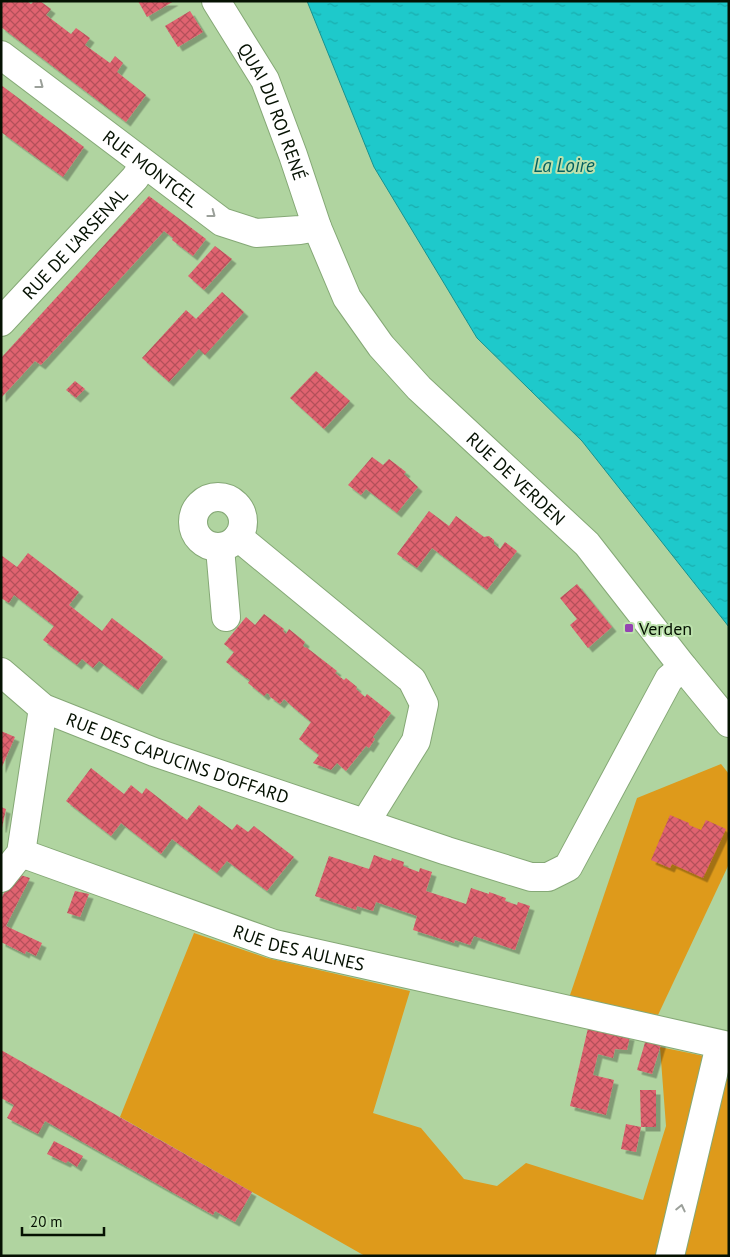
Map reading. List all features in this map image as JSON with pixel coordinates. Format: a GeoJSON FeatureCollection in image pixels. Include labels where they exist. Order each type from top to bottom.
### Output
{"type":"FeatureCollection","features":[{"type":"Feature","properties":{"kind":"street","name":"QUAI DU ROI RENÉ"},"geometry":{"type":"LineString","coordinates":[[216,1],[265,80],[317,227]]}},
{"type":"Feature","properties":{"kind":"street","name":"RUE MONTCEL"},"geometry":{"type":"LineString","coordinates":[[1,56],[222,222],[256,233],[317,227]]}},
{"type":"Feature","properties":{"kind":"street","name":"RUE DE L'ARSENAL"},"geometry":{"type":"LineString","coordinates":[[5,312],[135,178],[144,164]]}},
{"type":"Feature","properties":{"kind":"street","name":"RUE DE VERDEN"},"geometry":{"type":"LineString","coordinates":[[317,227],[347,298],[381,346],[419,388],[587,544],[729,723]]}},
{"type":"Feature","properties":{"kind":"street"},"geometry":{"type":"LineString","coordinates":[[226,617],[229,542],[412,680],[424,704],[416,741],[366,824]]}},
{"type":"Feature","properties":{"kind":"street","name":"RUE DES CAPUCINS D'OFFARD"},"geometry":{"type":"LineString","coordinates":[[1,672],[43,708],[154,752],[447,851],[531,877],[548,877],[568,867],[670,679],[683,667]]}},
{"type":"Feature","properties":{"kind":"street"},"geometry":{"type":"LineString","coordinates":[[1,878],[21,853],[43,708]]}},
{"type":"Feature","properties":{"kind":"street","name":"RUE DES AULNES"},"geometry":{"type":"LineString","coordinates":[[21,853],[274,944],[724,1046]]}},
{"type":"Feature","properties":{"kind":"street"},"geometry":{"type":"LineString","coordinates":[[670,1256],[724,1046]]}},
{"type":"Feature","properties":{"kind":"shaded area"},"geometry":{"type":"Polygon","coordinates":[[[721,764],[729,774],[729,864],[658,1015],[569,998],[637,798],[721,764]]]}},
{"type":"Feature","properties":{"kind":"shaded area"},"geometry":{"type":"Polygon","coordinates":[[[194,933],[267,958],[410,991],[373,1113],[421,1128],[464,1179],[497,1186],[526,1163],[643,1200],[666,1126],[660,1047],[704,1056],[658,1256],[365,1256],[120,1117],[194,933]]]}},
{"type":"Feature","properties":{"kind":"shaded area"},"geometry":{"type":"Polygon","coordinates":[[[729,1077],[729,1256],[681,1256],[719,1089],[729,1077]]]}},
{"type":"Feature","properties":{"kind":"water","name":"La Loire"},"geometry":{"type":"Polygon","coordinates":[[[307,1],[729,1],[729,627],[582,441],[477,338],[374,167],[307,1]]]}},
{"type":"Feature","properties":{"kind":"building"},"geometry":{"type":"Polygon","coordinates":[[[1,1],[27,1],[31,4],[34,1],[40,1],[51,9],[46,15],[71,34],[76,28],[90,38],[85,45],[110,63],[115,56],[123,63],[117,72],[146,95],[126,122],[1,27],[1,1]]]}},
{"type":"Feature","properties":{"kind":"building"},"geometry":{"type":"Polygon","coordinates":[[[138,1],[174,1],[147,17],[138,1]]]}},
{"type":"Feature","properties":{"kind":"building"},"geometry":{"type":"Polygon","coordinates":[[[190,11],[203,32],[178,47],[165,26],[190,11]]]}},
{"type":"Feature","properties":{"kind":"building"},"geometry":{"type":"Polygon","coordinates":[[[1,85],[84,147],[63,177],[1,132],[1,85]]]}},
{"type":"Feature","properties":{"kind":"building"},"geometry":{"type":"Polygon","coordinates":[[[149,196],[206,239],[193,256],[172,240],[173,238],[164,231],[41,365],[35,361],[1,398],[1,358],[149,196]]]}},
{"type":"Feature","properties":{"kind":"building"},"geometry":{"type":"Polygon","coordinates":[[[215,246],[232,259],[204,290],[188,276],[215,246]]]}},
{"type":"Feature","properties":{"kind":"building"},"geometry":{"type":"Polygon","coordinates":[[[222,292],[244,312],[205,355],[199,349],[169,382],[142,358],[186,310],[196,319],[222,292]]]}},
{"type":"Feature","properties":{"kind":"building"},"geometry":{"type":"Polygon","coordinates":[[[316,371],[350,401],[324,429],[290,398],[316,371]]]}},
{"type":"Feature","properties":{"kind":"building"},"geometry":{"type":"Polygon","coordinates":[[[75,381],[85,389],[76,398],[66,390],[75,381]]]}},
{"type":"Feature","properties":{"kind":"building"},"geometry":{"type":"Polygon","coordinates":[[[372,457],[383,465],[389,459],[406,472],[404,474],[418,487],[397,513],[366,489],[361,495],[348,485],[372,457]]]}},
{"type":"Feature","properties":{"kind":"building"},"geometry":{"type":"Polygon","coordinates":[[[429,511],[449,526],[456,516],[484,537],[489,536],[500,549],[505,542],[517,551],[487,590],[432,548],[417,568],[397,554],[429,511]]]}},
{"type":"Feature","properties":{"kind":"building"},"geometry":{"type":"Polygon","coordinates":[[[28,553],[79,592],[69,605],[102,631],[112,618],[163,657],[138,690],[99,661],[93,668],[82,659],[77,665],[43,640],[54,626],[14,595],[9,603],[1,598],[1,555],[17,567],[28,553]]]}},
{"type":"Feature","properties":{"kind":"building"},"geometry":{"type":"Polygon","coordinates":[[[577,584],[612,627],[588,648],[570,625],[577,619],[560,598],[577,584]]]}},
{"type":"Feature","properties":{"kind":"building"},"geometry":{"type":"Polygon","coordinates":[[[264,614],[284,629],[283,631],[286,634],[289,629],[305,642],[303,646],[337,671],[335,673],[344,680],[346,678],[365,697],[367,694],[391,713],[373,737],[375,739],[369,748],[366,746],[346,771],[337,763],[331,770],[313,763],[319,755],[299,739],[311,722],[284,699],[280,704],[267,693],[264,696],[248,683],[250,680],[226,662],[234,652],[224,644],[246,617],[255,625],[264,614]]]}},
{"type":"Feature","properties":{"kind":"building"},"geometry":{"type":"Polygon","coordinates":[[[1,731],[15,737],[1,769],[1,731]]]}},
{"type":"Feature","properties":{"kind":"building"},"geometry":{"type":"Polygon","coordinates":[[[91,768],[124,794],[131,785],[142,794],[146,788],[187,820],[199,805],[232,830],[237,824],[248,832],[254,826],[294,857],[267,891],[227,861],[217,873],[172,839],[161,854],[121,823],[111,836],[66,801],[91,768]]]}},
{"type":"Feature","properties":{"kind":"building"},"geometry":{"type":"Polygon","coordinates":[[[1,807],[6,809],[2,828],[1,828],[1,807]]]}},
{"type":"Feature","properties":{"kind":"building"},"geometry":{"type":"Polygon","coordinates":[[[670,815],[701,830],[706,820],[726,829],[703,878],[672,864],[670,868],[651,860],[670,815]]]}},
{"type":"Feature","properties":{"kind":"building"},"geometry":{"type":"Polygon","coordinates":[[[374,855],[391,861],[392,858],[404,862],[403,866],[419,872],[420,868],[432,872],[426,891],[466,904],[471,888],[506,898],[505,901],[517,905],[518,902],[530,906],[515,950],[474,936],[470,945],[455,940],[454,943],[413,930],[417,916],[376,902],[373,911],[357,906],[356,910],[315,896],[329,856],[369,869],[374,855]]]}},
{"type":"Feature","properties":{"kind":"building"},"geometry":{"type":"Polygon","coordinates":[[[14,873],[30,878],[6,926],[42,943],[36,956],[26,951],[25,954],[1,942],[1,899],[14,873]]]}},
{"type":"Feature","properties":{"kind":"building"},"geometry":{"type":"Polygon","coordinates":[[[75,891],[89,894],[80,917],[67,913],[75,891]]]}},
{"type":"Feature","properties":{"kind":"building"},"geometry":{"type":"Polygon","coordinates":[[[588,1028],[630,1036],[627,1050],[615,1049],[613,1058],[598,1054],[593,1075],[614,1080],[606,1115],[570,1106],[588,1028]]]}},
{"type":"Feature","properties":{"kind":"building"},"geometry":{"type":"Polygon","coordinates":[[[646,1039],[662,1041],[652,1074],[637,1070],[646,1039]]]}},
{"type":"Feature","properties":{"kind":"building"},"geometry":{"type":"Polygon","coordinates":[[[1,1050],[252,1192],[235,1222],[215,1211],[213,1215],[45,1121],[38,1134],[7,1118],[14,1105],[1,1098],[1,1050]]]}},
{"type":"Feature","properties":{"kind":"building"},"geometry":{"type":"Polygon","coordinates":[[[640,1090],[656,1090],[656,1127],[641,1127],[640,1090]]]}},
{"type":"Feature","properties":{"kind":"building"},"geometry":{"type":"Polygon","coordinates":[[[626,1124],[641,1127],[636,1152],[621,1149],[626,1124]]]}},
{"type":"Feature","properties":{"kind":"building"},"geometry":{"type":"Polygon","coordinates":[[[54,1141],[83,1156],[77,1167],[68,1161],[66,1163],[47,1154],[54,1141]]]}},
{"type":"Feature","properties":{"kind":"place","name":"Verden"},"geometry":{"type":"Point","coordinates":[629,628]}}]}
